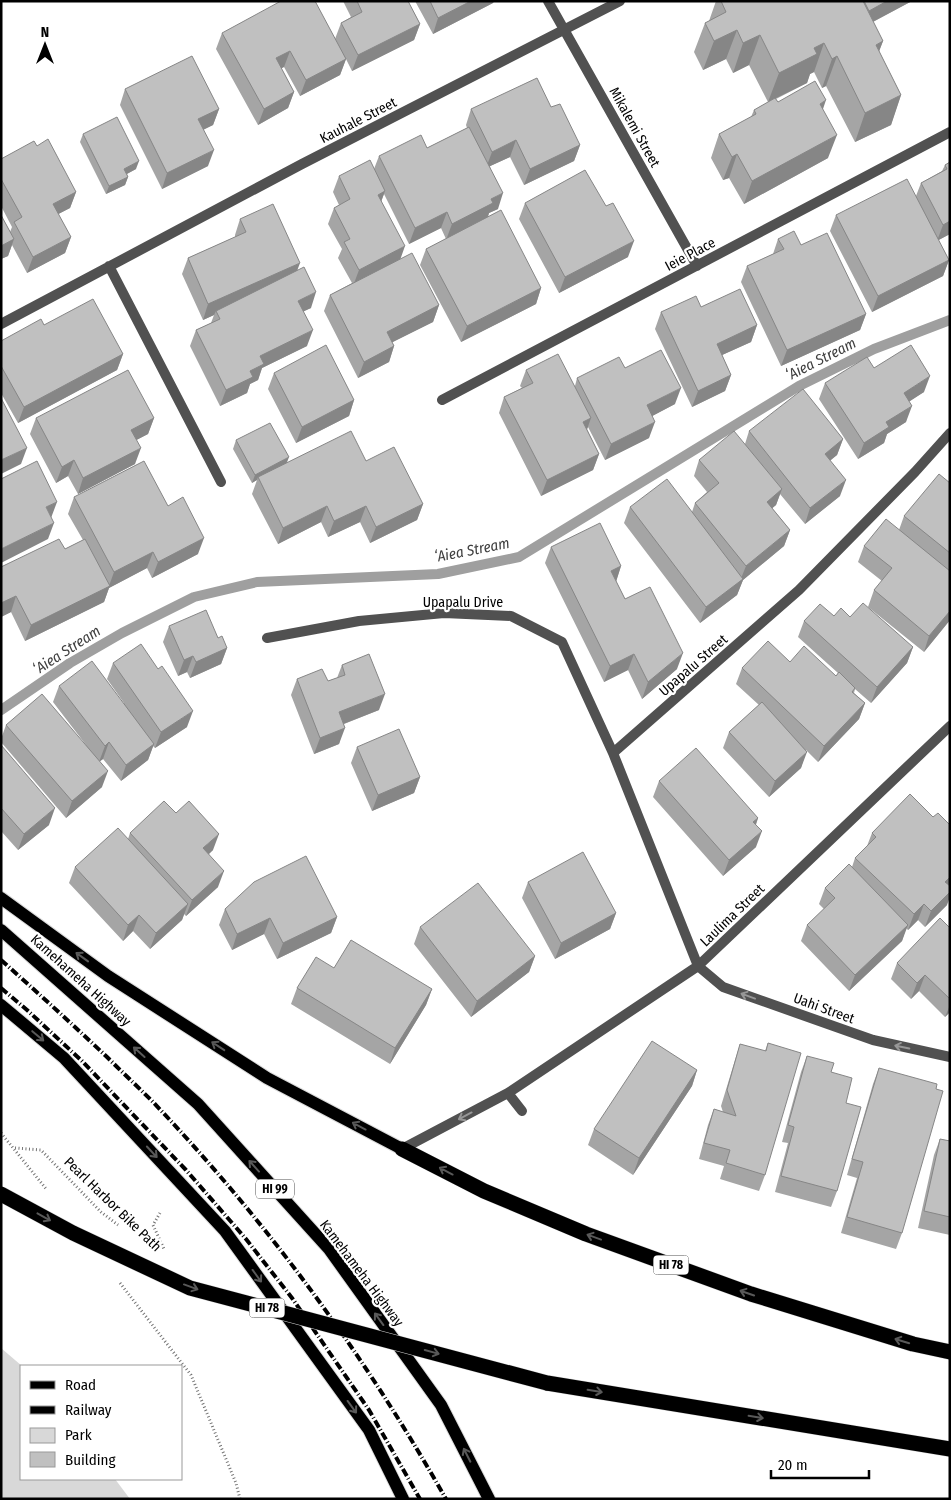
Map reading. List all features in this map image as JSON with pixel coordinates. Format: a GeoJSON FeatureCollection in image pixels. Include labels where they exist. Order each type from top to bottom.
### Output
{"type":"FeatureCollection","features":[{"type":"Feature","properties":{"kind":"highway","name":"HI 78"},"geometry":{"type":"LineString","coordinates":[[402,1148],[484,1191],[586,1234],[751,1294],[914,1344],[950,1352]]}},
{"type":"Feature","properties":{"kind":"highway","name":"HI 78"},"geometry":{"type":"LineString","coordinates":[[1,1194],[73,1233],[190,1288],[547,1383],[950,1449]]}},
{"type":"Feature","properties":{"kind":"main road","name":"Kamehameha Highway"},"geometry":{"type":"LineString","coordinates":[[1,898],[108,976],[268,1078],[402,1148]]}},
{"type":"Feature","properties":{"kind":"main road","name":"Kamehameha Highway"},"geometry":{"type":"LineString","coordinates":[[1,930],[198,1104],[329,1249],[441,1406],[489,1499]]}},
{"type":"Feature","properties":{"kind":"main road"},"geometry":{"type":"LineString","coordinates":[[1,1005],[64,1058],[225,1231],[369,1430],[403,1499]]}},
{"type":"Feature","properties":{"kind":"street","name":"Mikalemi Street"},"geometry":{"type":"LineString","coordinates":[[548,1],[697,266]]}},
{"type":"Feature","properties":{"kind":"street","name":"Kauhale Street"},"geometry":{"type":"LineString","coordinates":[[1,324],[302,164],[620,1]]}},
{"type":"Feature","properties":{"kind":"street","name":"Ieie Place"},"geometry":{"type":"LineString","coordinates":[[442,400],[950,132]]}},
{"type":"Feature","properties":{"kind":"street"},"geometry":{"type":"LineString","coordinates":[[109,266],[221,482]]}},
{"type":"Feature","properties":{"kind":"street","name":"Upapalu Street"},"geometry":{"type":"LineString","coordinates":[[612,753],[800,590],[915,472],[950,433]]}},
{"type":"Feature","properties":{"kind":"street","name":"Upapalu Drive"},"geometry":{"type":"LineString","coordinates":[[268,638],[359,621],[444,613],[511,616],[562,642],[612,753]]}},
{"type":"Feature","properties":{"kind":"street","name":"Laulima Street"},"geometry":{"type":"LineString","coordinates":[[402,1148],[508,1093],[698,966],[950,726]]}},
{"type":"Feature","properties":{"kind":"street"},"geometry":{"type":"LineString","coordinates":[[612,753],[698,966]]}},
{"type":"Feature","properties":{"kind":"street","name":"Uahi Street"},"geometry":{"type":"LineString","coordinates":[[698,966],[724,987],[873,1040],[950,1057]]}},
{"type":"Feature","properties":{"kind":"street"},"geometry":{"type":"LineString","coordinates":[[508,1093],[522,1111]]}},
{"type":"Feature","properties":{"kind":"path"},"geometry":{"type":"LineString","coordinates":[[1,1133],[51,1195]]}},
{"type":"Feature","properties":{"kind":"path","name":"Pearl Harbor Bike Path"},"geometry":{"type":"LineString","coordinates":[[15,1148],[41,1150],[101,1212],[120,1226]]}},
{"type":"Feature","properties":{"kind":"path","name":"Pearl Harbor Bike Path"},"geometry":{"type":"LineString","coordinates":[[160,1213],[153,1225],[167,1256]]}},
{"type":"Feature","properties":{"kind":"path"},"geometry":{"type":"LineString","coordinates":[[118,1281],[191,1375],[236,1483],[240,1499]]}},
{"type":"Feature","properties":{"kind":"green space"},"geometry":{"type":"Polygon","coordinates":[[[1,1348],[21,1365],[20,1480],[116,1480],[130,1499],[1,1499],[1,1348]]]}},
{"type":"Feature","properties":{"kind":"building"},"geometry":{"type":"Polygon","coordinates":[[[281,1],[315,1],[346,59],[306,80],[290,51],[276,58],[294,92],[264,109],[222,33],[281,1]]]}},
{"type":"Feature","properties":{"kind":"building"},"geometry":{"type":"Polygon","coordinates":[[[357,1],[408,1],[420,24],[358,55],[341,23],[362,12],[357,1]]]}},
{"type":"Feature","properties":{"kind":"building"},"geometry":{"type":"Polygon","coordinates":[[[430,1],[471,1],[438,18],[430,1]]]}},
{"type":"Feature","properties":{"kind":"building"},"geometry":{"type":"Polygon","coordinates":[[[721,1],[863,1],[883,41],[876,45],[901,95],[865,113],[837,56],[832,59],[824,43],[814,48],[817,54],[779,73],[760,35],[743,43],[737,30],[714,41],[705,23],[726,12],[721,1]]]}},
{"type":"Feature","properties":{"kind":"building"},"geometry":{"type":"Polygon","coordinates":[[[864,1],[887,1],[869,11],[864,1]]]}},
{"type":"Feature","properties":{"kind":"building"},"geometry":{"type":"Polygon","coordinates":[[[192,56],[219,109],[198,119],[214,150],[167,173],[125,89],[192,56]]]}},
{"type":"Feature","properties":{"kind":"building"},"geometry":{"type":"Polygon","coordinates":[[[537,78],[551,107],[560,104],[580,145],[530,169],[516,140],[492,152],[471,109],[537,78]]]}},
{"type":"Feature","properties":{"kind":"building"},"geometry":{"type":"Polygon","coordinates":[[[815,81],[826,100],[820,104],[837,135],[752,181],[737,154],[732,157],[719,134],[756,114],[754,110],[775,98],[778,102],[815,81]]]}},
{"type":"Feature","properties":{"kind":"building"},"geometry":{"type":"Polygon","coordinates":[[[117,117],[139,161],[124,169],[128,177],[109,186],[83,134],[117,117]]]}},
{"type":"Feature","properties":{"kind":"building"},"geometry":{"type":"Polygon","coordinates":[[[469,127],[503,193],[491,199],[493,203],[452,224],[447,212],[415,228],[379,156],[421,135],[427,148],[469,127]]]}},
{"type":"Feature","properties":{"kind":"building"},"geometry":{"type":"Polygon","coordinates":[[[48,139],[76,192],[53,204],[71,237],[33,257],[14,222],[22,217],[1,179],[1,159],[34,141],[37,146],[48,139]]]}},
{"type":"Feature","properties":{"kind":"building"},"geometry":{"type":"Polygon","coordinates":[[[370,160],[385,191],[378,195],[405,246],[359,270],[344,242],[350,239],[334,208],[350,199],[339,176],[370,160]]]}},
{"type":"Feature","properties":{"kind":"building"},"geometry":{"type":"Polygon","coordinates":[[[950,162],[950,221],[943,225],[921,183],[947,169],[945,165],[950,162]]]}},
{"type":"Feature","properties":{"kind":"building"},"geometry":{"type":"Polygon","coordinates":[[[585,170],[606,206],[613,203],[634,241],[565,277],[525,203],[585,170]]]}},
{"type":"Feature","properties":{"kind":"building"},"geometry":{"type":"Polygon","coordinates":[[[907,179],[949,260],[878,296],[836,215],[907,179]]]}},
{"type":"Feature","properties":{"kind":"building"},"geometry":{"type":"Polygon","coordinates":[[[273,204],[300,263],[208,304],[188,258],[246,232],[240,219],[273,204]]]}},
{"type":"Feature","properties":{"kind":"building"},"geometry":{"type":"Polygon","coordinates":[[[501,210],[541,288],[467,326],[426,249],[501,210]]]}},
{"type":"Feature","properties":{"kind":"building"},"geometry":{"type":"Polygon","coordinates":[[[1,215],[14,239],[1,246],[1,215]]]}},
{"type":"Feature","properties":{"kind":"building"},"geometry":{"type":"Polygon","coordinates":[[[794,231],[801,245],[827,233],[866,314],[787,350],[747,266],[784,249],[778,239],[794,231]]]}},
{"type":"Feature","properties":{"kind":"building"},"geometry":{"type":"Polygon","coordinates":[[[412,253],[439,305],[387,332],[394,346],[364,362],[330,295],[412,253]]]}},
{"type":"Feature","properties":{"kind":"building"},"geometry":{"type":"Polygon","coordinates":[[[304,267],[316,292],[298,301],[313,330],[260,356],[264,364],[250,371],[253,377],[226,390],[196,330],[220,319],[216,311],[304,267]]]}},
{"type":"Feature","properties":{"kind":"building"},"geometry":{"type":"Polygon","coordinates":[[[740,289],[757,325],[717,344],[731,375],[698,391],[661,312],[696,296],[701,307],[740,289]]]}},
{"type":"Feature","properties":{"kind":"building"},"geometry":{"type":"Polygon","coordinates":[[[93,299],[123,354],[24,407],[1,366],[1,341],[41,319],[44,325],[93,299]]]}},
{"type":"Feature","properties":{"kind":"building"},"geometry":{"type":"Polygon","coordinates":[[[326,345],[354,400],[302,427],[274,373],[326,345]]]}},
{"type":"Feature","properties":{"kind":"building"},"geometry":{"type":"Polygon","coordinates":[[[911,345],[930,376],[904,393],[912,406],[886,422],[889,427],[864,443],[825,383],[867,357],[874,368],[911,345]]]}},
{"type":"Feature","properties":{"kind":"building"},"geometry":{"type":"Polygon","coordinates":[[[661,350],[681,388],[647,405],[655,422],[611,444],[577,378],[619,357],[625,368],[661,350]]]}},
{"type":"Feature","properties":{"kind":"building"},"geometry":{"type":"Polygon","coordinates":[[[558,354],[591,418],[583,422],[599,454],[547,480],[504,397],[533,383],[526,370],[558,354]]]}},
{"type":"Feature","properties":{"kind":"building"},"geometry":{"type":"Polygon","coordinates":[[[128,370],[154,418],[131,430],[141,448],[83,478],[74,460],[62,467],[36,418],[128,370]]]}},
{"type":"Feature","properties":{"kind":"building"},"geometry":{"type":"Polygon","coordinates":[[[803,389],[843,439],[825,454],[846,480],[810,508],[749,431],[803,389]]]}},
{"type":"Feature","properties":{"kind":"building"},"geometry":{"type":"Polygon","coordinates":[[[1,398],[27,448],[1,460],[1,398]]]}},
{"type":"Feature","properties":{"kind":"building"},"geometry":{"type":"Polygon","coordinates":[[[270,423],[289,457],[255,475],[236,440],[270,423]]]}},
{"type":"Feature","properties":{"kind":"building"},"geometry":{"type":"Polygon","coordinates":[[[351,431],[366,461],[394,447],[423,504],[376,527],[366,506],[334,521],[327,506],[283,528],[258,477],[351,431]]]}},
{"type":"Feature","properties":{"kind":"building"},"geometry":{"type":"Polygon","coordinates":[[[734,431],[782,489],[767,502],[790,530],[746,566],[695,503],[719,483],[699,460],[734,431]]]}},
{"type":"Feature","properties":{"kind":"building"},"geometry":{"type":"Polygon","coordinates":[[[37,461],[57,502],[46,507],[54,523],[1,549],[1,479],[37,461]]]}},
{"type":"Feature","properties":{"kind":"building"},"geometry":{"type":"Polygon","coordinates":[[[144,461],[168,506],[183,497],[204,538],[158,562],[153,552],[114,572],[74,497],[144,461]]]}},
{"type":"Feature","properties":{"kind":"building"},"geometry":{"type":"Polygon","coordinates":[[[939,474],[950,483],[950,553],[904,516],[939,474]]]}},
{"type":"Feature","properties":{"kind":"building"},"geometry":{"type":"Polygon","coordinates":[[[667,479],[743,579],[706,607],[630,507],[667,479]]]}},
{"type":"Feature","properties":{"kind":"building"},"geometry":{"type":"Polygon","coordinates":[[[886,519],[950,571],[950,611],[929,636],[874,590],[892,568],[864,546],[886,519]]]}},
{"type":"Feature","properties":{"kind":"building"},"geometry":{"type":"Polygon","coordinates":[[[600,523],[621,566],[611,571],[625,599],[650,587],[683,653],[648,682],[634,654],[610,666],[551,547],[600,523]]]}},
{"type":"Feature","properties":{"kind":"building"},"geometry":{"type":"Polygon","coordinates":[[[59,539],[65,549],[85,539],[110,586],[31,625],[16,596],[1,603],[1,567],[59,539]]]}},
{"type":"Feature","properties":{"kind":"building"},"geometry":{"type":"Polygon","coordinates":[[[863,603],[913,647],[877,687],[804,621],[820,604],[834,616],[841,608],[850,617],[863,603]]]}},
{"type":"Feature","properties":{"kind":"building"},"geometry":{"type":"Polygon","coordinates":[[[206,610],[218,638],[222,636],[227,648],[196,662],[193,656],[184,660],[169,626],[206,610]]]}},
{"type":"Feature","properties":{"kind":"building"},"geometry":{"type":"Polygon","coordinates":[[[768,641],[790,662],[804,646],[836,676],[839,672],[855,688],[852,692],[865,703],[824,746],[742,668],[768,641]]]}},
{"type":"Feature","properties":{"kind":"building"},"geometry":{"type":"Polygon","coordinates":[[[141,644],[158,669],[162,666],[193,711],[161,732],[113,663],[141,644]]]}},
{"type":"Feature","properties":{"kind":"building"},"geometry":{"type":"Polygon","coordinates":[[[369,654],[385,694],[339,712],[345,728],[320,738],[297,679],[322,669],[328,681],[345,675],[342,665],[369,654]]]}},
{"type":"Feature","properties":{"kind":"building"},"geometry":{"type":"Polygon","coordinates":[[[92,661],[154,744],[126,765],[109,742],[105,746],[59,686],[92,661]]]}},
{"type":"Feature","properties":{"kind":"building"},"geometry":{"type":"Polygon","coordinates":[[[42,694],[108,771],[72,801],[6,725],[42,694]]]}},
{"type":"Feature","properties":{"kind":"building"},"geometry":{"type":"Polygon","coordinates":[[[762,702],[807,752],[775,781],[729,732],[762,702]]]}},
{"type":"Feature","properties":{"kind":"building"},"geometry":{"type":"Polygon","coordinates":[[[399,729],[420,777],[378,795],[357,747],[399,729]]]}},
{"type":"Feature","properties":{"kind":"building"},"geometry":{"type":"Polygon","coordinates":[[[1,745],[55,808],[24,834],[1,808],[1,745]]]}},
{"type":"Feature","properties":{"kind":"building"},"geometry":{"type":"Polygon","coordinates":[[[696,748],[758,818],[753,822],[762,831],[729,860],[659,781],[696,748]]]}},
{"type":"Feature","properties":{"kind":"building"},"geometry":{"type":"Polygon","coordinates":[[[910,794],[933,817],[938,813],[950,825],[950,877],[945,882],[950,886],[950,892],[931,911],[924,904],[914,914],[855,858],[876,837],[872,833],[910,794]]]}},
{"type":"Feature","properties":{"kind":"building"},"geometry":{"type":"Polygon","coordinates":[[[164,801],[176,813],[189,801],[219,834],[203,848],[224,871],[192,900],[130,833],[164,801]]]}},
{"type":"Feature","properties":{"kind":"building"},"geometry":{"type":"Polygon","coordinates":[[[118,828],[188,904],[156,933],[139,915],[128,925],[75,867],[118,828]]]}},
{"type":"Feature","properties":{"kind":"building"},"geometry":{"type":"Polygon","coordinates":[[[583,852],[616,913],[561,943],[528,882],[583,852]]]}},
{"type":"Feature","properties":{"kind":"building"},"geometry":{"type":"Polygon","coordinates":[[[306,856],[337,917],[283,943],[270,918],[237,934],[225,909],[254,882],[306,856]]]}},
{"type":"Feature","properties":{"kind":"building"},"geometry":{"type":"Polygon","coordinates":[[[849,864],[908,925],[855,975],[807,925],[835,898],[825,888],[849,864]]]}},
{"type":"Feature","properties":{"kind":"building"},"geometry":{"type":"Polygon","coordinates":[[[478,883],[535,956],[477,1001],[420,927],[478,883]]]}},
{"type":"Feature","properties":{"kind":"building"},"geometry":{"type":"Polygon","coordinates":[[[940,918],[950,928],[950,999],[925,975],[917,983],[897,963],[940,918]]]}},
{"type":"Feature","properties":{"kind":"building"},"geometry":{"type":"Polygon","coordinates":[[[351,940],[432,989],[395,1048],[297,988],[316,957],[334,968],[351,940]]]}},
{"type":"Feature","properties":{"kind":"building"},"geometry":{"type":"Polygon","coordinates":[[[652,1041],[697,1070],[639,1158],[594,1129],[652,1041]]]}},
{"type":"Feature","properties":{"kind":"building"},"geometry":{"type":"Polygon","coordinates":[[[768,1043],[801,1053],[765,1175],[726,1163],[730,1150],[704,1143],[714,1109],[736,1116],[727,1090],[740,1044],[766,1051],[768,1043]]]}},
{"type":"Feature","properties":{"kind":"building"},"geometry":{"type":"Polygon","coordinates":[[[807,1056],[834,1063],[831,1072],[852,1078],[846,1103],[861,1107],[837,1191],[781,1176],[794,1127],[788,1125],[807,1056]]]}},
{"type":"Feature","properties":{"kind":"building"},"geometry":{"type":"Polygon","coordinates":[[[879,1068],[937,1084],[936,1089],[943,1091],[902,1233],[847,1217],[863,1162],[852,1159],[879,1068]]]}},
{"type":"Feature","properties":{"kind":"building"},"geometry":{"type":"Polygon","coordinates":[[[940,1139],[950,1141],[950,1217],[924,1211],[940,1139]]]}},
{"type":"Feature","properties":{"kind":"waterway","name":"ʻAiea Stream"},"geometry":{"type":"LineString","coordinates":[[1,710],[70,663],[122,633],[194,597],[257,582],[438,574],[519,557],[799,386],[874,349],[950,320]]}},
{"type":"Feature","properties":{"kind":"railway"},"geometry":{"type":"LineString","coordinates":[[1,960],[153,1102],[236,1195],[275,1243],[348,1342],[415,1445],[446,1499]]}},
{"type":"Feature","properties":{"kind":"railway"},"geometry":{"type":"LineString","coordinates":[[1,988],[82,1061],[186,1170],[246,1239],[292,1298],[369,1410],[420,1499]]}}]}
